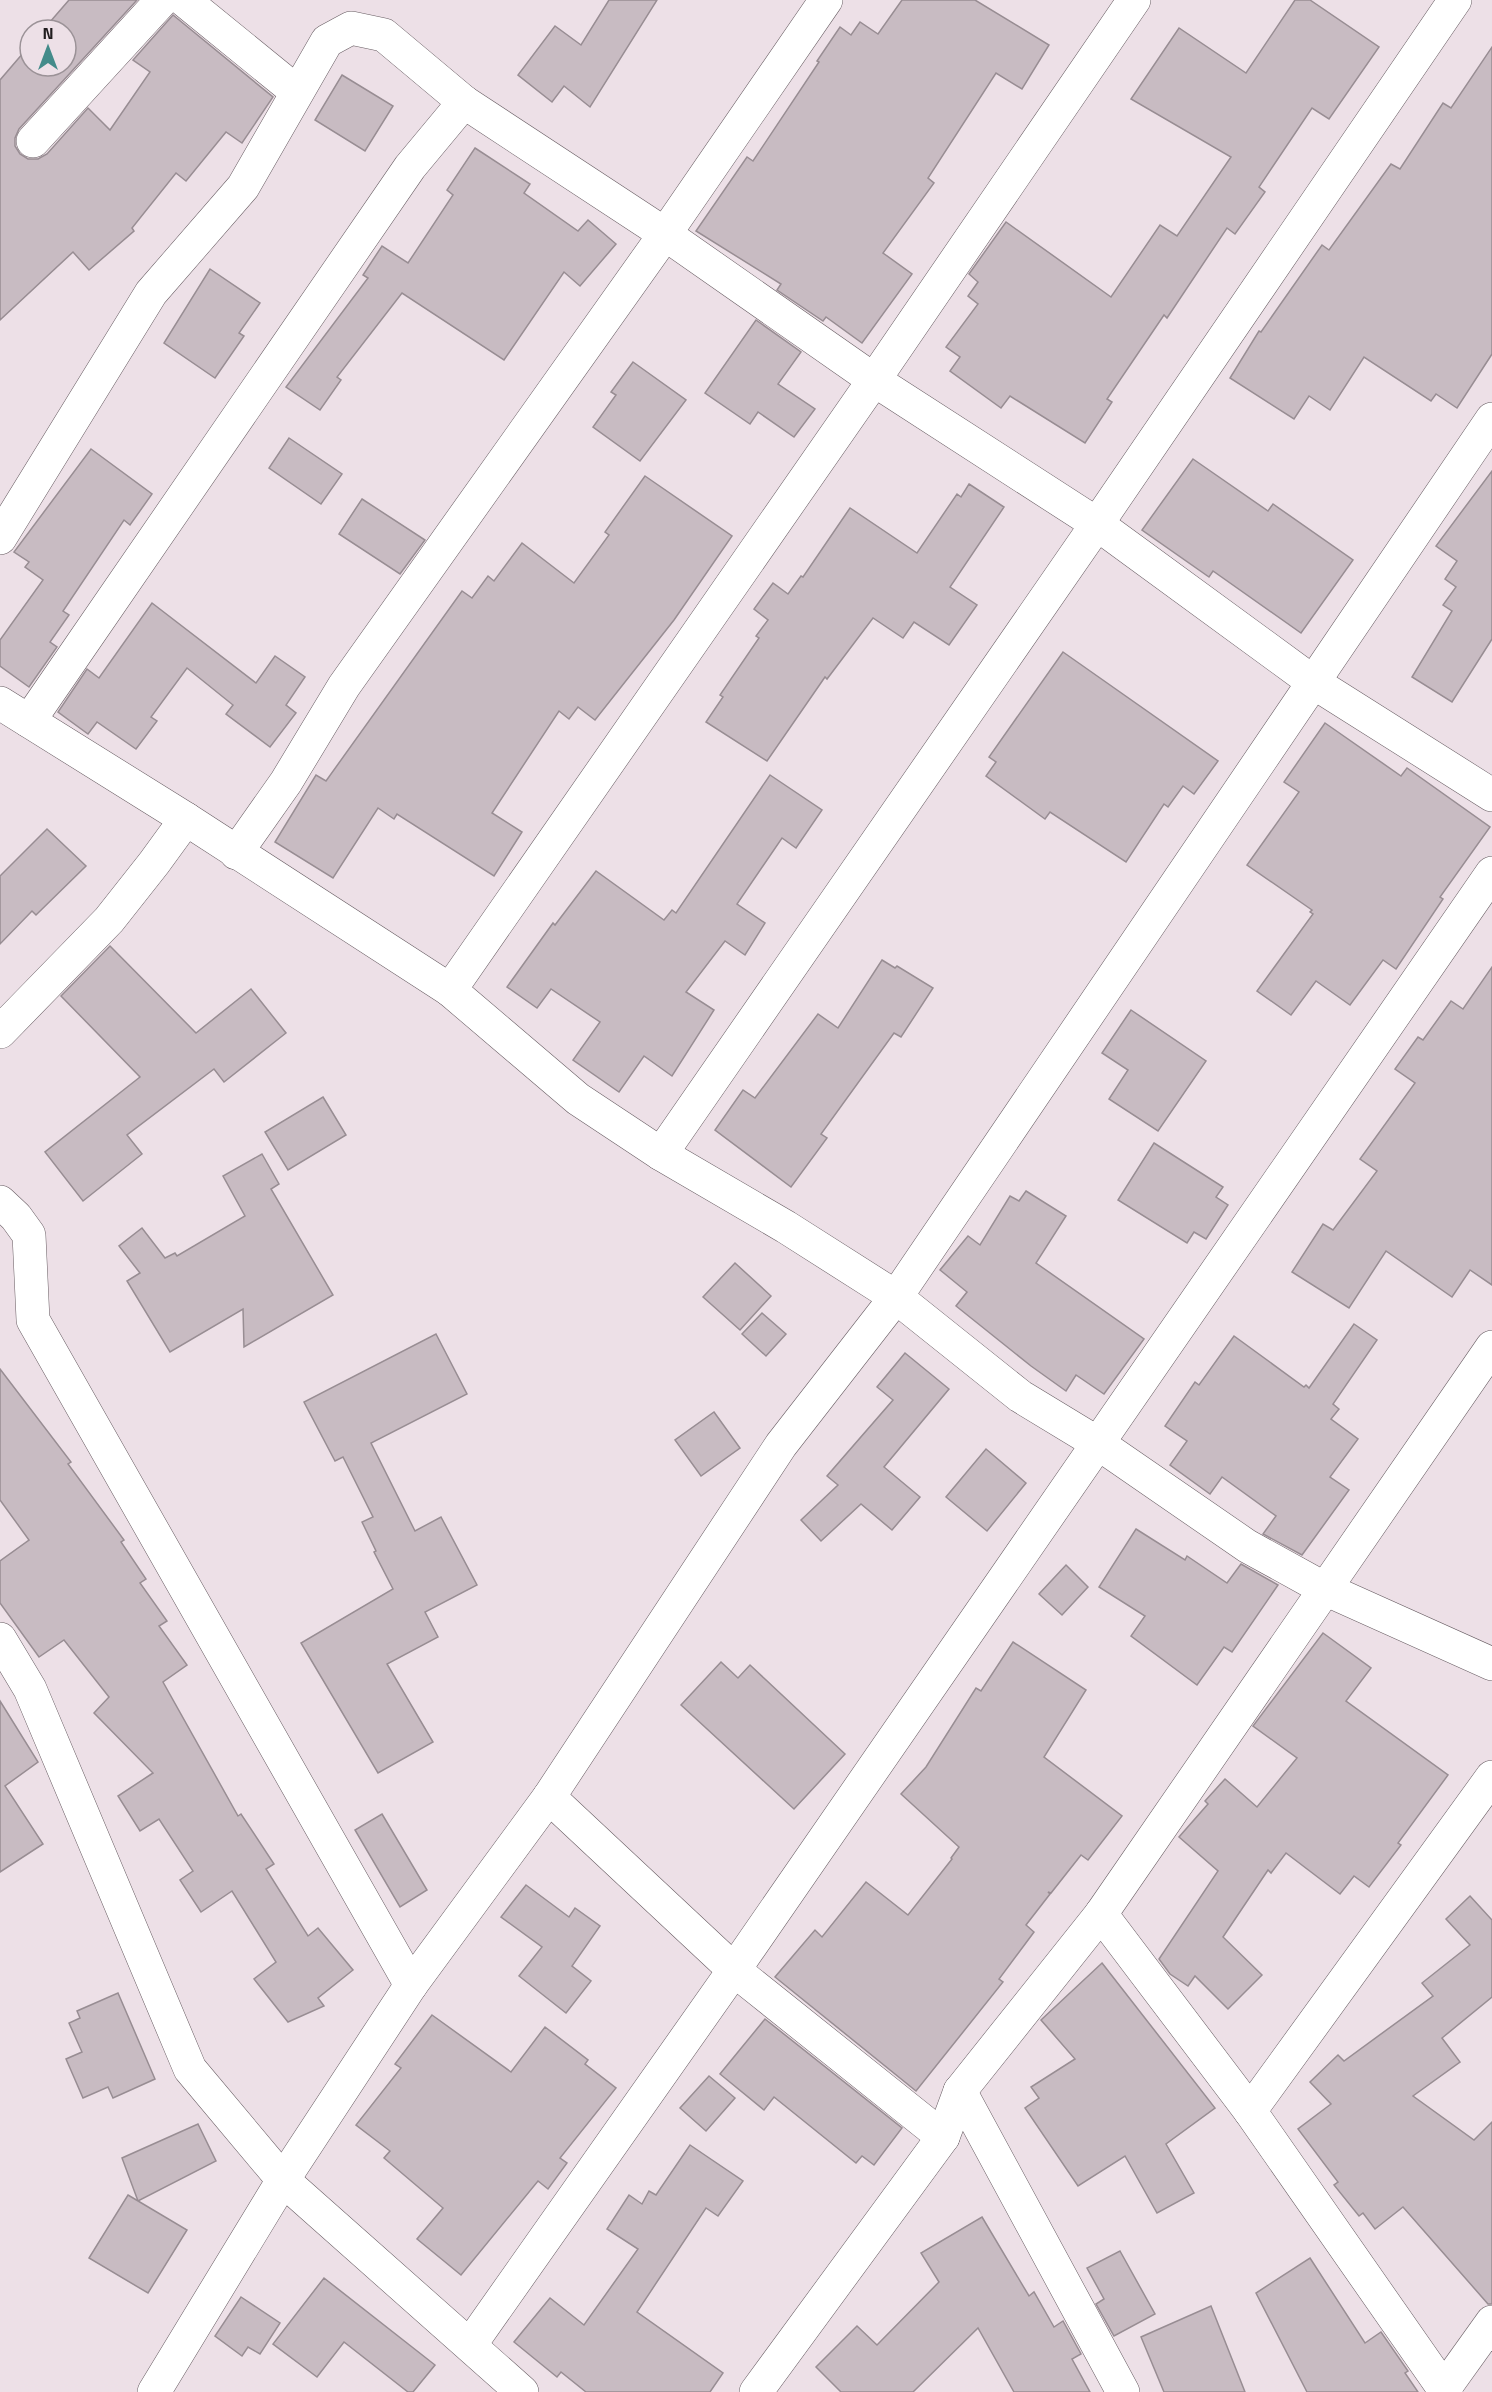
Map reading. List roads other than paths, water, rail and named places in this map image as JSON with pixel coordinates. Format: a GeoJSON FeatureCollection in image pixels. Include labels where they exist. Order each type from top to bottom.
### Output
{"type":"FeatureCollection","features":[{"type":"Feature","properties":{"kind":"street"},"geometry":{"type":"LineString","coordinates":[[33,141],[162,0]]}},
{"type":"Feature","properties":{"kind":"street"},"geometry":{"type":"LineString","coordinates":[[184,0],[297,92]]}},
{"type":"Feature","properties":{"kind":"street"},"geometry":{"type":"LineString","coordinates":[[236,852],[286,782],[344,686],[665,234],[825,0]]}},
{"type":"Feature","properties":{"kind":"street"},"geometry":{"type":"LineString","coordinates":[[450,990],[874,380],[1134,0]]}},
{"type":"Feature","properties":{"kind":"street"},"geometry":{"type":"LineString","coordinates":[[661,1154],[1097,524],[1455,0]]}},
{"type":"Feature","properties":{"kind":"street"},"geometry":{"type":"LineString","coordinates":[[0,538],[151,293],[243,187],[327,42],[351,28],[384,35],[464,102],[665,234],[874,380],[1097,524],[1313,682],[1492,795]]}},
{"type":"Feature","properties":{"kind":"street"},"geometry":{"type":"LineString","coordinates":[[28,722],[411,167],[464,102]]}},
{"type":"Feature","properties":{"kind":"street"},"geometry":{"type":"LineString","coordinates":[[154,2392],[283,2180],[411,1985],[549,1797],[781,1445],[896,1297],[1492,419]]}},
{"type":"Feature","properties":{"kind":"street"},"geometry":{"type":"LineString","coordinates":[[0,703],[186,819],[450,990],[578,1099],[661,1154],[786,1227],[896,1297],[1020,1396],[1099,1444],[1247,1546],[1325,1589],[1492,1664]]}},
{"type":"Feature","properties":{"kind":"street"},"geometry":{"type":"LineString","coordinates":[[0,1032],[108,920],[186,819]]}},
{"type":"Feature","properties":{"kind":"street"},"geometry":{"type":"LineString","coordinates":[[470,2345],[734,1970],[1492,873]]}},
{"type":"Feature","properties":{"kind":"street"},"geometry":{"type":"LineString","coordinates":[[0,1202],[16,1217],[29,1235],[33,1320],[411,1985]]}},
{"type":"Feature","properties":{"kind":"street"},"geometry":{"type":"LineString","coordinates":[[756,2392],[943,2137],[960,2091],[1101,1914],[1492,1347]]}},
{"type":"Feature","properties":{"kind":"street"},"geometry":{"type":"LineString","coordinates":[[0,1639],[30,1689],[190,2069],[283,2180],[522,2392]]}},
{"type":"Feature","properties":{"kind":"street"},"geometry":{"type":"LineString","coordinates":[[1250,2111],[1492,1777]]}},
{"type":"Feature","properties":{"kind":"street"},"geometry":{"type":"LineString","coordinates":[[549,1797],[734,1970],[943,2137]]}},
{"type":"Feature","properties":{"kind":"street"},"geometry":{"type":"LineString","coordinates":[[1101,1914],[1250,2111],[1445,2390],[1492,2322]]}},
{"type":"Feature","properties":{"kind":"street"},"geometry":{"type":"LineString","coordinates":[[960,2091],[1123,2392]]}}]}
